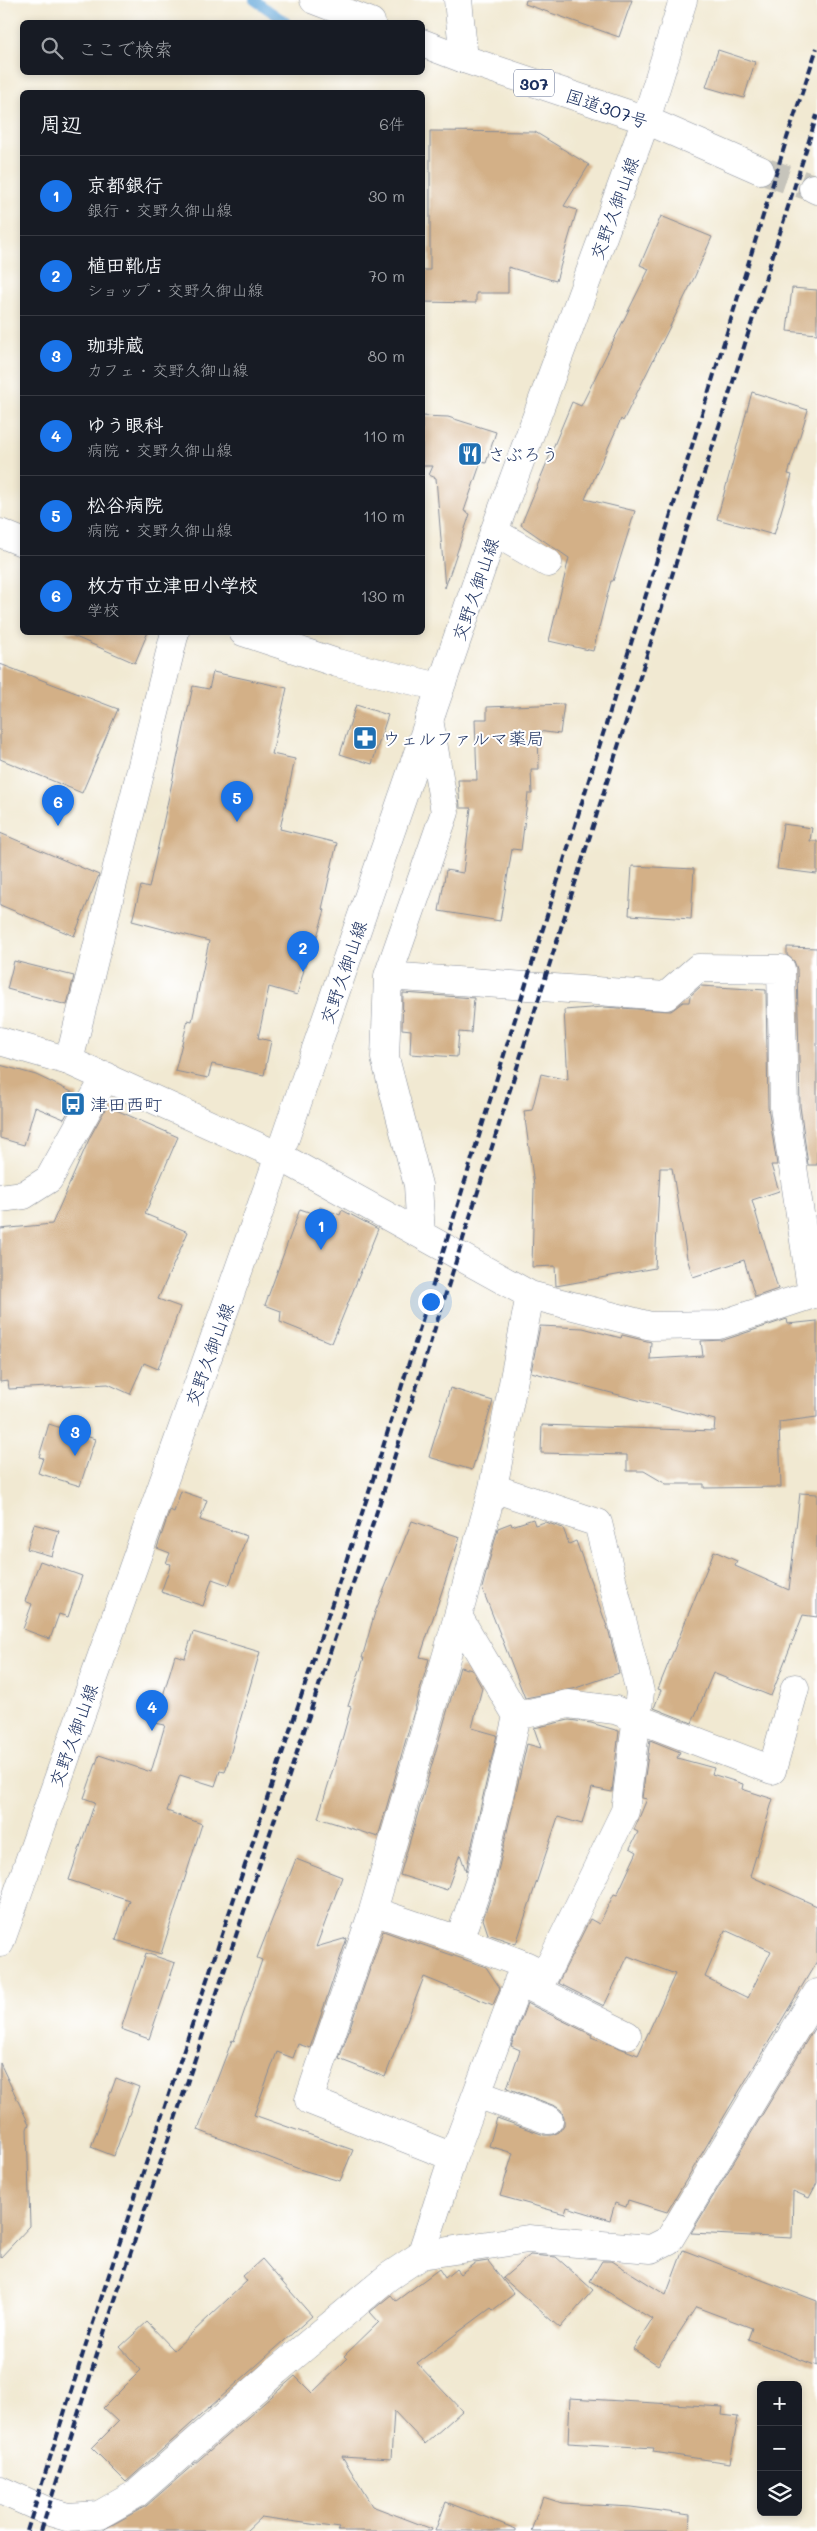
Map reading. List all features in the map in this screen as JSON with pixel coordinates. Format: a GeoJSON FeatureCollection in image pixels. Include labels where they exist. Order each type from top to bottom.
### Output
{"type":"FeatureCollection","features":[{"type":"Feature","properties":{"kind":"main road"},"geometry":{"type":"LineString","coordinates":[[314,0],[366,20]]}},
{"type":"Feature","properties":{"kind":"main road"},"geometry":{"type":"LineString","coordinates":[[458,0],[464,60]]}},
{"type":"Feature","properties":{"kind":"main road","name":"交野久御山線"},"geometry":{"type":"LineString","coordinates":[[0,1943],[9,1884],[280,1156],[494,532],[646,120],[684,0]]}},
{"type":"Feature","properties":{"kind":"main road","name":"国道307号"},"geometry":{"type":"LineString","coordinates":[[425,44],[464,60],[646,120],[760,170]]}},
{"type":"Feature","properties":{"kind":"main road"},"geometry":{"type":"LineString","coordinates":[[494,532],[548,563]]}},
{"type":"Feature","properties":{"kind":"main road"},"geometry":{"type":"LineString","coordinates":[[0,533],[20,541]]}},
{"type":"Feature","properties":{"kind":"main road"},"geometry":{"type":"LineString","coordinates":[[69,1061],[175,635]]}},
{"type":"Feature","properties":{"kind":"main road"},"geometry":{"type":"LineString","coordinates":[[252,635],[337,663],[440,687]]}},
{"type":"Feature","properties":{"kind":"main road"},"geometry":{"type":"LineString","coordinates":[[421,1234],[418,1185],[384,1058],[388,976],[445,812],[430,719]]}},
{"type":"Feature","properties":{"kind":"main road"},"geometry":{"type":"LineString","coordinates":[[0,1041],[69,1061],[106,1076],[280,1156],[530,1295],[651,1326],[719,1325],[815,1294],[784,1107],[781,969],[698,968],[666,996],[388,976]]}},
{"type":"Feature","properties":{"kind":"main road"},"geometry":{"type":"LineString","coordinates":[[0,1198],[24,1195],[50,1179],[106,1076]]}},
{"type":"Feature","properties":{"kind":"main road"},"geometry":{"type":"LineString","coordinates":[[453,2157],[309,2100],[373,1911],[458,1616],[493,1488],[530,1295]]}},
{"type":"Feature","properties":{"kind":"main road"},"geometry":{"type":"LineString","coordinates":[[493,1488],[598,1523],[640,1692],[625,1811],[545,1975],[521,1973]]}},
{"type":"Feature","properties":{"kind":"main road"},"geometry":{"type":"LineString","coordinates":[[458,1616],[517,1716],[480,1880],[459,1940]]}},
{"type":"Feature","properties":{"kind":"main road"},"geometry":{"type":"LineString","coordinates":[[517,1716],[568,1704],[614,1710],[772,1770],[795,1688]]}},
{"type":"Feature","properties":{"kind":"main road"},"geometry":{"type":"LineString","coordinates":[[373,1911],[459,1940],[521,1973],[628,2036]]}},
{"type":"Feature","properties":{"kind":"main road"},"geometry":{"type":"LineString","coordinates":[[421,2255],[453,2157],[521,1973]]}},
{"type":"Feature","properties":{"kind":"main road"},"geometry":{"type":"LineString","coordinates":[[0,2490],[47,2511],[91,2523],[136,2494],[276,2371],[388,2277],[421,2255],[528,2239],[651,2249],[668,2240],[817,1995]]}},
{"type":"Feature","properties":{"kind":"main road"},"geometry":{"type":"LineString","coordinates":[[477,2094],[549,2120]]}},
{"type":"Feature","properties":{"kind":"building"},"geometry":{"type":"Polygon","coordinates":[[[526,0],[632,0],[619,37],[525,4],[526,0]]]}},
{"type":"Feature","properties":{"kind":"building"},"geometry":{"type":"Polygon","coordinates":[[[718,50],[755,62],[744,98],[706,87],[718,50]]]}},
{"type":"Feature","properties":{"kind":"building"},"geometry":{"type":"Polygon","coordinates":[[[430,131],[535,132],[589,165],[564,206],[577,210],[556,281],[508,267],[508,293],[476,293],[476,303],[425,302],[425,270],[430,270],[430,131]]]}},
{"type":"Feature","properties":{"kind":"building"},"geometry":{"type":"Polygon","coordinates":[[[661,216],[712,237],[695,276],[623,421],[621,419],[585,499],[635,511],[613,581],[611,581],[593,651],[549,641],[569,558],[521,525],[572,402],[581,406],[649,269],[640,265],[661,216]]]}},
{"type":"Feature","properties":{"kind":"building"},"geometry":{"type":"Polygon","coordinates":[[[792,288],[817,290],[817,334],[787,331],[792,288]]]}},
{"type":"Feature","properties":{"kind":"building"},"geometry":{"type":"Polygon","coordinates":[[[752,392],[808,410],[788,474],[792,475],[774,535],[717,519],[752,392]]]}},
{"type":"Feature","properties":{"kind":"building"},"geometry":{"type":"Polygon","coordinates":[[[425,416],[448,417],[496,432],[486,463],[481,462],[464,511],[470,514],[445,588],[436,478],[429,475],[433,466],[425,466],[425,416]]]}},
{"type":"Feature","properties":{"kind":"building"},"geometry":{"type":"Polygon","coordinates":[[[71,635],[147,635],[135,663],[71,635]]]}},
{"type":"Feature","properties":{"kind":"building"},"geometry":{"type":"Polygon","coordinates":[[[0,664],[118,709],[82,793],[0,759],[0,664]]]}},
{"type":"Feature","properties":{"kind":"building"},"geometry":{"type":"Polygon","coordinates":[[[213,672],[287,688],[272,754],[295,759],[280,829],[337,843],[322,909],[325,910],[312,953],[309,952],[297,995],[269,987],[258,1038],[271,1041],[264,1075],[212,1064],[208,1078],[175,1071],[188,1020],[192,1021],[209,941],[132,921],[141,886],[149,888],[193,686],[209,689],[213,672]]]}},
{"type":"Feature","properties":{"kind":"building"},"geometry":{"type":"Polygon","coordinates":[[[564,704],[560,734],[538,731],[539,770],[531,770],[532,794],[528,794],[521,850],[512,849],[500,921],[439,911],[446,870],[463,873],[471,808],[460,808],[458,780],[477,780],[475,719],[487,719],[487,707],[564,704]]]}},
{"type":"Feature","properties":{"kind":"building"},"geometry":{"type":"Polygon","coordinates":[[[356,705],[388,715],[372,764],[340,754],[356,705]]]}},
{"type":"Feature","properties":{"kind":"building"},"geometry":{"type":"Polygon","coordinates":[[[783,824],[812,828],[810,841],[817,841],[817,874],[777,869],[783,824]]]}},
{"type":"Feature","properties":{"kind":"building"},"geometry":{"type":"Polygon","coordinates":[[[0,833],[99,875],[74,936],[0,905],[0,833]]]}},
{"type":"Feature","properties":{"kind":"building"},"geometry":{"type":"Polygon","coordinates":[[[632,866],[694,869],[691,919],[629,915],[632,866]]]}},
{"type":"Feature","properties":{"kind":"building"},"geometry":{"type":"Polygon","coordinates":[[[787,947],[817,948],[817,1165],[808,1165],[800,1106],[797,969],[794,961],[787,955],[787,947]]]}},
{"type":"Feature","properties":{"kind":"building"},"geometry":{"type":"Polygon","coordinates":[[[14,961],[74,976],[67,1005],[7,989],[14,961]]]}},
{"type":"Feature","properties":{"kind":"building"},"geometry":{"type":"Polygon","coordinates":[[[701,986],[766,990],[768,1107],[777,1165],[771,1165],[779,1191],[752,1200],[778,1289],[755,1297],[744,1260],[693,1277],[687,1258],[672,1168],[660,1168],[655,1268],[556,1286],[555,1266],[532,1267],[534,1185],[524,1111],[532,1110],[541,1074],[568,1080],[564,1010],[603,1007],[671,1011],[683,1002],[689,1002],[690,996],[701,986]]]}},
{"type":"Feature","properties":{"kind":"building"},"geometry":{"type":"Polygon","coordinates":[[[403,993],[474,998],[471,1033],[459,1032],[457,1057],[410,1054],[411,1030],[402,1029],[403,993]]]}},
{"type":"Feature","properties":{"kind":"building"},"geometry":{"type":"Polygon","coordinates":[[[0,1065],[36,1075],[78,1095],[64,1119],[35,1107],[24,1145],[0,1138],[0,1065]]]}},
{"type":"Feature","properties":{"kind":"building"},"geometry":{"type":"Polygon","coordinates":[[[107,1106],[178,1137],[145,1214],[188,1232],[158,1299],[180,1307],[158,1369],[144,1363],[130,1394],[108,1384],[9,1389],[8,1381],[0,1382],[0,1229],[52,1224],[90,1137],[107,1106]]]}},
{"type":"Feature","properties":{"kind":"building"},"geometry":{"type":"Polygon","coordinates":[[[320,1207],[340,1215],[342,1210],[378,1229],[332,1343],[280,1322],[281,1311],[265,1305],[300,1209],[315,1214],[320,1207]]]}},
{"type":"Feature","properties":{"kind":"building"},"geometry":{"type":"Polygon","coordinates":[[[787,1319],[788,1324],[817,1321],[817,1417],[779,1422],[781,1487],[704,1488],[704,1484],[666,1484],[644,1471],[627,1471],[627,1455],[541,1453],[542,1425],[714,1431],[715,1420],[531,1372],[540,1326],[583,1328],[621,1338],[622,1335],[651,1342],[650,1359],[703,1356],[701,1341],[724,1340],[787,1319]]]}},
{"type":"Feature","properties":{"kind":"building"},"geometry":{"type":"Polygon","coordinates":[[[450,1388],[493,1401],[472,1470],[429,1457],[450,1388]]]}},
{"type":"Feature","properties":{"kind":"building"},"geometry":{"type":"Polygon","coordinates":[[[49,1424],[95,1439],[80,1486],[38,1473],[43,1458],[39,1457],[49,1424]]]}},
{"type":"Feature","properties":{"kind":"building"},"geometry":{"type":"Polygon","coordinates":[[[181,1491],[207,1500],[200,1520],[247,1536],[229,1585],[212,1579],[203,1606],[161,1592],[171,1564],[166,1563],[170,1553],[157,1548],[170,1510],[174,1512],[181,1491]]]}},
{"type":"Feature","properties":{"kind":"building"},"geometry":{"type":"Polygon","coordinates":[[[800,1493],[817,1494],[817,1617],[803,1615],[771,1696],[713,1673],[692,1723],[654,1708],[661,1690],[658,1689],[714,1551],[737,1561],[735,1566],[789,1590],[800,1493]]]}},
{"type":"Feature","properties":{"kind":"building"},"geometry":{"type":"Polygon","coordinates":[[[533,1519],[535,1525],[545,1522],[563,1528],[569,1544],[576,1541],[609,1632],[619,1673],[573,1689],[525,1698],[482,1588],[498,1528],[511,1523],[512,1526],[533,1519]]]}},
{"type":"Feature","properties":{"kind":"building"},"geometry":{"type":"Polygon","coordinates":[[[412,1521],[460,1537],[420,1657],[429,1659],[378,1837],[318,1818],[343,1736],[351,1707],[348,1706],[364,1658],[362,1658],[375,1612],[412,1521]]]}},
{"type":"Feature","properties":{"kind":"building"},"geometry":{"type":"Polygon","coordinates":[[[34,1524],[59,1531],[52,1556],[27,1549],[34,1524]]]}},
{"type":"Feature","properties":{"kind":"building"},"geometry":{"type":"Polygon","coordinates":[[[40,1561],[82,1576],[68,1617],[59,1614],[50,1639],[23,1629],[32,1604],[25,1601],[40,1561]]]}},
{"type":"Feature","properties":{"kind":"building"},"geometry":{"type":"Polygon","coordinates":[[[193,1632],[260,1652],[225,1772],[220,1771],[215,1786],[180,1775],[167,1811],[202,1824],[161,1954],[116,1940],[129,1900],[69,1880],[95,1802],[84,1798],[99,1755],[151,1772],[165,1725],[155,1723],[175,1655],[185,1658],[193,1632]]]}},
{"type":"Feature","properties":{"kind":"building"},"geometry":{"type":"Polygon","coordinates":[[[460,1667],[472,1670],[482,1688],[472,1728],[497,1735],[466,1871],[460,1854],[447,1890],[400,1875],[460,1667]]]}},
{"type":"Feature","properties":{"kind":"building"},"geometry":{"type":"Polygon","coordinates":[[[569,1720],[591,1723],[619,1731],[612,1792],[592,1788],[582,1824],[558,1817],[516,1944],[488,1934],[483,1919],[495,1884],[527,1744],[541,1748],[534,1728],[569,1720]]]}},
{"type":"Feature","properties":{"kind":"building"},"geometry":{"type":"Polygon","coordinates":[[[650,1740],[680,1752],[677,1758],[714,1768],[712,1774],[743,1784],[742,1789],[773,1799],[750,1876],[817,1906],[817,1961],[667,2212],[628,2200],[626,2207],[615,2203],[610,2220],[567,2207],[565,2214],[500,2196],[513,2153],[489,2146],[497,2118],[544,2135],[552,2135],[559,2132],[564,2125],[564,2117],[561,2110],[555,2106],[507,2088],[520,2050],[511,2046],[527,2003],[592,2035],[591,2037],[638,2055],[675,1974],[628,1956],[604,2006],[558,1983],[590,1919],[599,1924],[614,1894],[617,1895],[637,1852],[630,1848],[638,1832],[634,1830],[647,1799],[642,1798],[650,1740]],[[725,1930],[705,1977],[748,1998],[771,1951],[725,1930]]]}},
{"type":"Feature","properties":{"kind":"building"},"geometry":{"type":"Polygon","coordinates":[[[296,1859],[342,1877],[316,1947],[347,1938],[310,2048],[298,2044],[293,2058],[277,2052],[254,2115],[353,2150],[340,2181],[299,2169],[198,2130],[232,2040],[234,2041],[262,1960],[257,1958],[296,1859]]]}},
{"type":"Feature","properties":{"kind":"building"},"geometry":{"type":"Polygon","coordinates":[[[383,1931],[486,1967],[500,1988],[493,2005],[424,1977],[385,2077],[339,2059],[383,1931]]]}},
{"type":"Feature","properties":{"kind":"building"},"geometry":{"type":"Polygon","coordinates":[[[146,1953],[175,1963],[149,2039],[121,2029],[146,1953]]]}},
{"type":"Feature","properties":{"kind":"building"},"geometry":{"type":"Polygon","coordinates":[[[815,2027],[817,2028],[817,2183],[809,2198],[793,2191],[792,2238],[691,2233],[815,2027]]]}},
{"type":"Feature","properties":{"kind":"building"},"geometry":{"type":"Polygon","coordinates":[[[0,2063],[29,2124],[27,2129],[30,2226],[0,2258],[0,2063]]]}},
{"type":"Feature","properties":{"kind":"building"},"geometry":{"type":"Polygon","coordinates":[[[116,2078],[139,2087],[114,2156],[91,2147],[116,2078]]]}},
{"type":"Feature","properties":{"kind":"building"},"geometry":{"type":"Polygon","coordinates":[[[683,2250],[817,2301],[817,2366],[748,2339],[752,2328],[696,2307],[658,2365],[633,2349],[652,2319],[590,2281],[602,2261],[612,2261],[666,2295],[683,2250]]]}},
{"type":"Feature","properties":{"kind":"building"},"geometry":{"type":"Polygon","coordinates":[[[530,2255],[556,2257],[593,2290],[560,2328],[503,2278],[530,2255]]]}},
{"type":"Feature","properties":{"kind":"building"},"geometry":{"type":"Polygon","coordinates":[[[262,2259],[312,2316],[126,2482],[92,2448],[118,2422],[103,2408],[141,2370],[120,2347],[147,2322],[174,2350],[247,2281],[243,2276],[262,2259]]]}},
{"type":"Feature","properties":{"kind":"building"},"geometry":{"type":"Polygon","coordinates":[[[488,2261],[514,2294],[493,2310],[491,2308],[417,2363],[462,2411],[425,2444],[394,2411],[391,2459],[342,2456],[372,2506],[432,2529],[431,2531],[338,2531],[340,2528],[261,2517],[246,2531],[101,2531],[146,2506],[295,2376],[312,2393],[347,2359],[344,2356],[379,2322],[370,2312],[391,2295],[396,2301],[439,2269],[445,2278],[456,2269],[460,2274],[475,2263],[488,2261]]]}},
{"type":"Feature","properties":{"kind":"building"},"geometry":{"type":"Polygon","coordinates":[[[570,2398],[723,2407],[722,2415],[738,2417],[730,2463],[653,2452],[654,2448],[568,2443],[570,2398]]]}},
{"type":"Feature","properties":{"kind":"building"},"geometry":{"type":"Polygon","coordinates":[[[543,2497],[562,2503],[631,2507],[690,2515],[689,2531],[531,2531],[543,2497]]]}},
{"type":"Feature","properties":{"kind":"building"},"geometry":{"type":"Polygon","coordinates":[[[446,2502],[516,2529],[516,2531],[435,2531],[446,2502]]]}},
{"type":"Feature","properties":{"kind":"waterway"},"geometry":{"type":"LineString","coordinates":[[254,0],[283,20]]}},
{"type":"Feature","properties":{"kind":"tunnel"},"geometry":{"type":"LineString","coordinates":[[760,170],[813,188]]}},
{"type":"Feature","properties":{"kind":"railway"},"geometry":{"type":"LineString","coordinates":[[27,2531],[86,2344],[370,1489],[787,138],[817,48]]}},
{"type":"Feature","properties":{"kind":"railway"},"geometry":{"type":"LineString","coordinates":[[41,2531],[100,2345],[383,1493],[817,115]]}},
{"type":"Feature","properties":{"kind":"place","name":"さぶろう"},"geometry":{"type":"Point","coordinates":[470,454]}},
{"type":"Feature","properties":{"kind":"place","name":"ウェルファルマ薬局"},"geometry":{"type":"Point","coordinates":[365,738]}},
{"type":"Feature","properties":{"kind":"place","name":"松谷病院"},"geometry":{"type":"Point","coordinates":[237,822]}},
{"type":"Feature","properties":{"kind":"place","name":"枚方市立津田小学校"},"geometry":{"type":"Point","coordinates":[58,826]}},
{"type":"Feature","properties":{"kind":"place","name":"植田靴店"},"geometry":{"type":"Point","coordinates":[303,972]}},
{"type":"Feature","properties":{"kind":"place","name":"津田西町"},"geometry":{"type":"Point","coordinates":[73,1104]}},
{"type":"Feature","properties":{"kind":"place","name":"京都銀行"},"geometry":{"type":"Point","coordinates":[321,1250]}},
{"type":"Feature","properties":{"kind":"place","name":"珈琲蔵"},"geometry":{"type":"Point","coordinates":[75,1456]}},
{"type":"Feature","properties":{"kind":"place","name":"ゆう眼科"},"geometry":{"type":"Point","coordinates":[152,1731]}}]}
